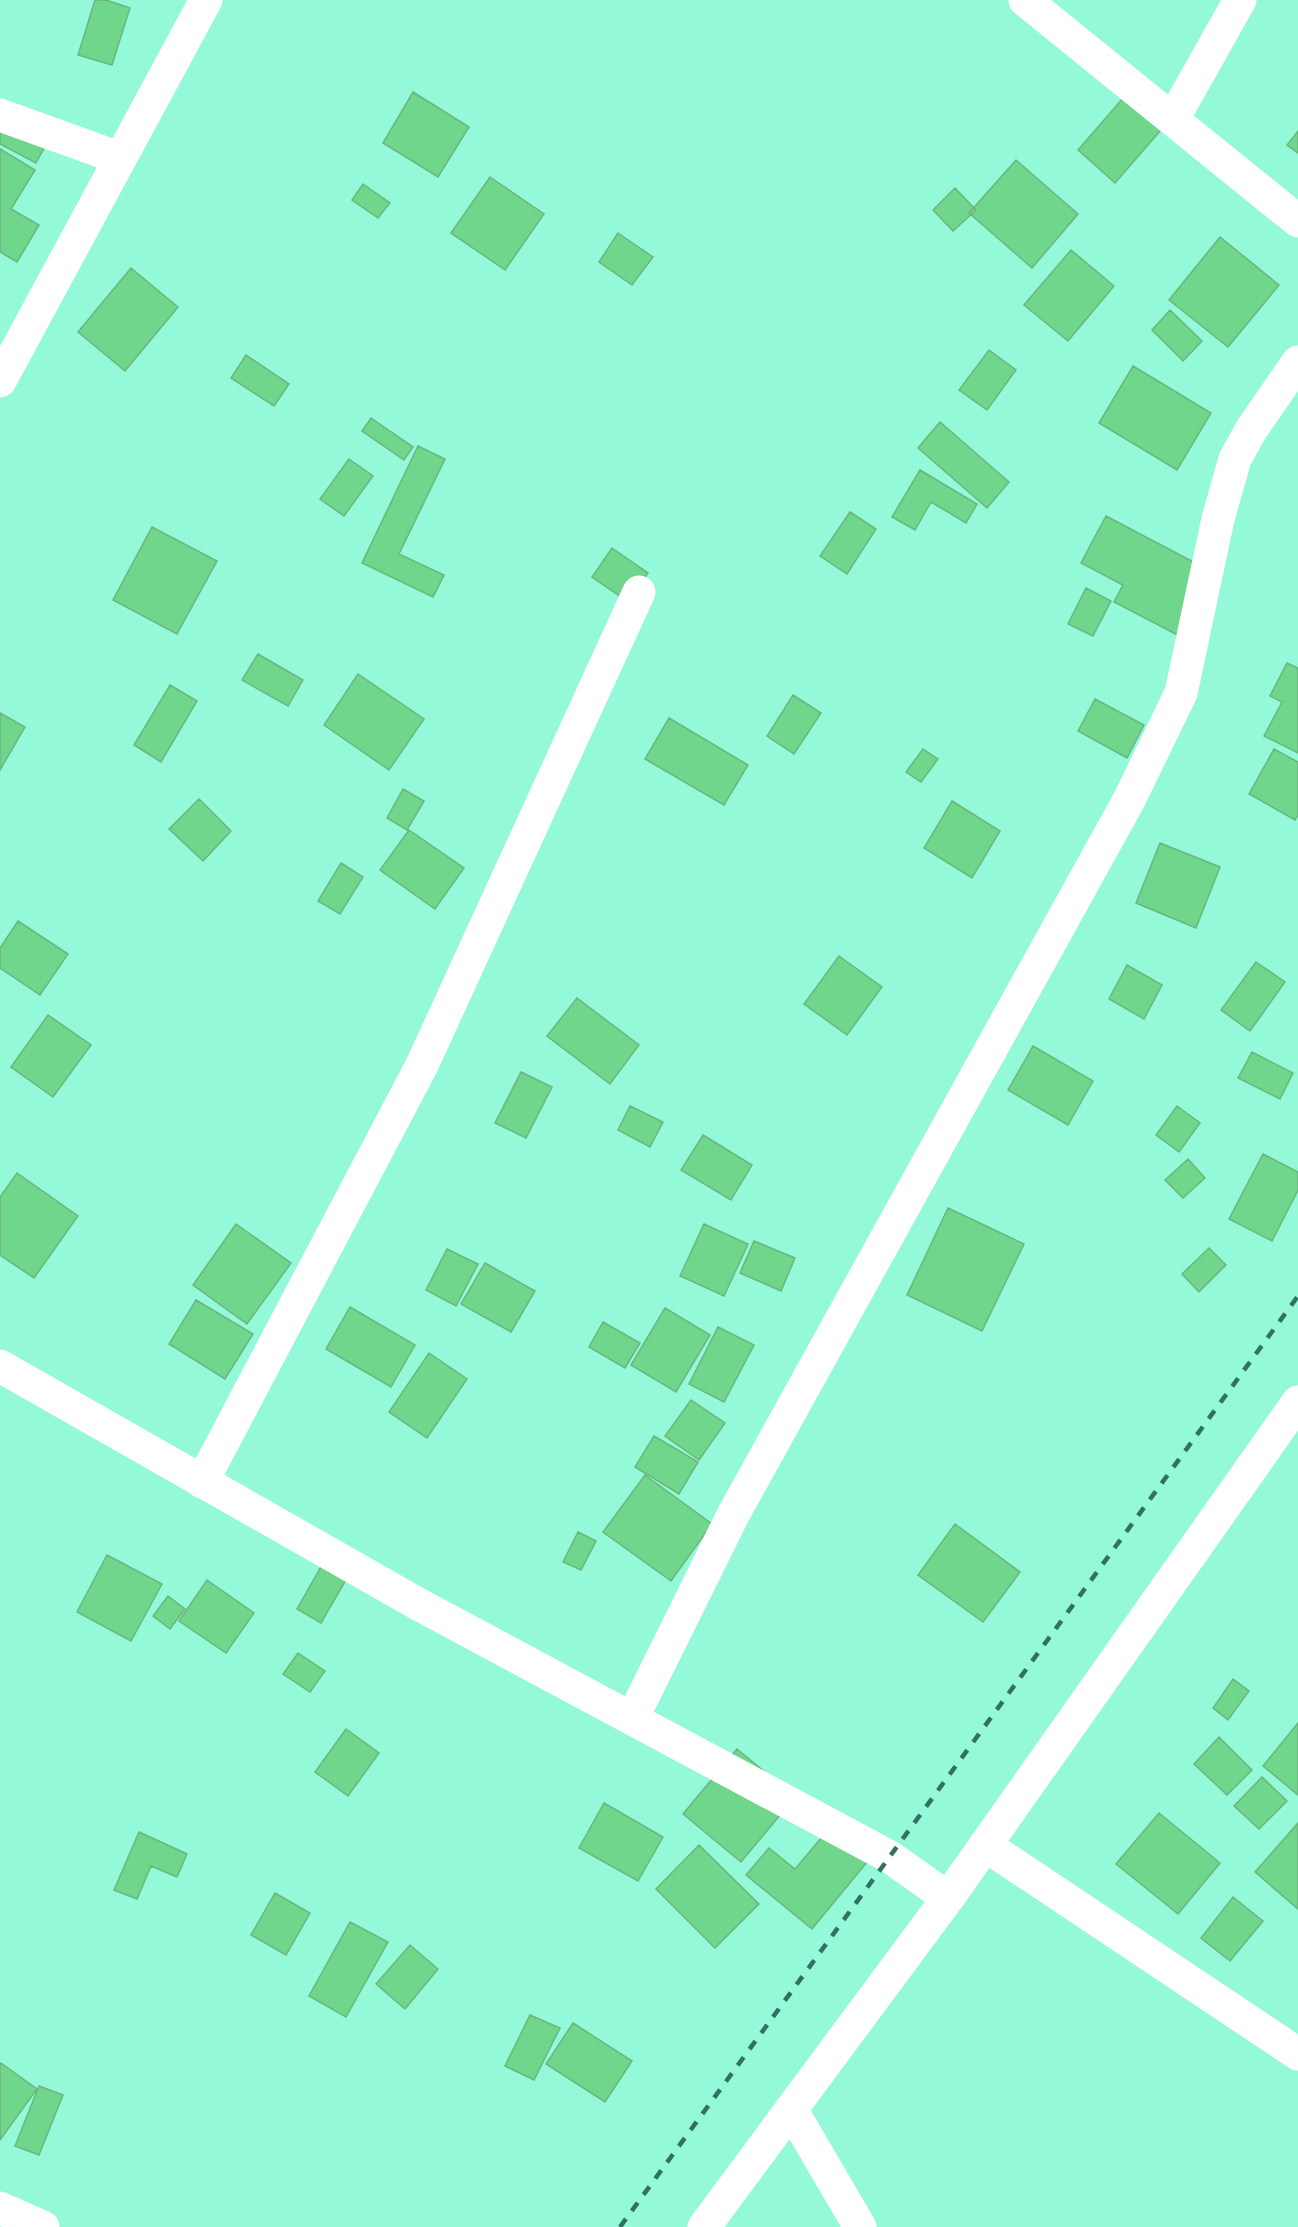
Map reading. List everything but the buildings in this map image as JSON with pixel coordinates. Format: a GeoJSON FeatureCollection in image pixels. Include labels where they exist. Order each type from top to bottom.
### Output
{"type":"FeatureCollection","features":[{"type":"Feature","properties":{"kind":"street"},"geometry":{"type":"LineString","coordinates":[[0,381],[206,0]]}},
{"type":"Feature","properties":{"kind":"street"},"geometry":{"type":"LineString","coordinates":[[1025,0],[1298,221]]}},
{"type":"Feature","properties":{"kind":"street"},"geometry":{"type":"LineString","coordinates":[[1173,119],[1240,0]]}},
{"type":"Feature","properties":{"kind":"street"},"geometry":{"type":"LineString","coordinates":[[0,115],[119,158]]}},
{"type":"Feature","properties":{"kind":"street"},"geometry":{"type":"LineString","coordinates":[[632,1719],[733,1515],[1134,789],[1181,693],[1218,519],[1234,459],[1298,362]]}},
{"type":"Feature","properties":{"kind":"street"},"geometry":{"type":"LineString","coordinates":[[202,1482],[422,1065],[639,592]]}},
{"type":"Feature","properties":{"kind":"street"},"geometry":{"type":"LineString","coordinates":[[0,1366],[418,1604],[890,1857],[948,1898]]}},
{"type":"Feature","properties":{"kind":"street"},"geometry":{"type":"LineString","coordinates":[[704,2227],[948,1898],[1298,1402]]}},
{"type":"Feature","properties":{"kind":"street"},"geometry":{"type":"LineString","coordinates":[[985,1845],[1298,2054]]}},
{"type":"Feature","properties":{"kind":"street"},"geometry":{"type":"LineString","coordinates":[[791,2109],[860,2227]]}},
{"type":"Feature","properties":{"kind":"street"},"geometry":{"type":"LineString","coordinates":[[0,2208],[44,2227]]}},
{"type":"Feature","properties":{"kind":"railway"},"geometry":{"type":"LineString","coordinates":[[620,2227],[1298,1296]]}}]}
